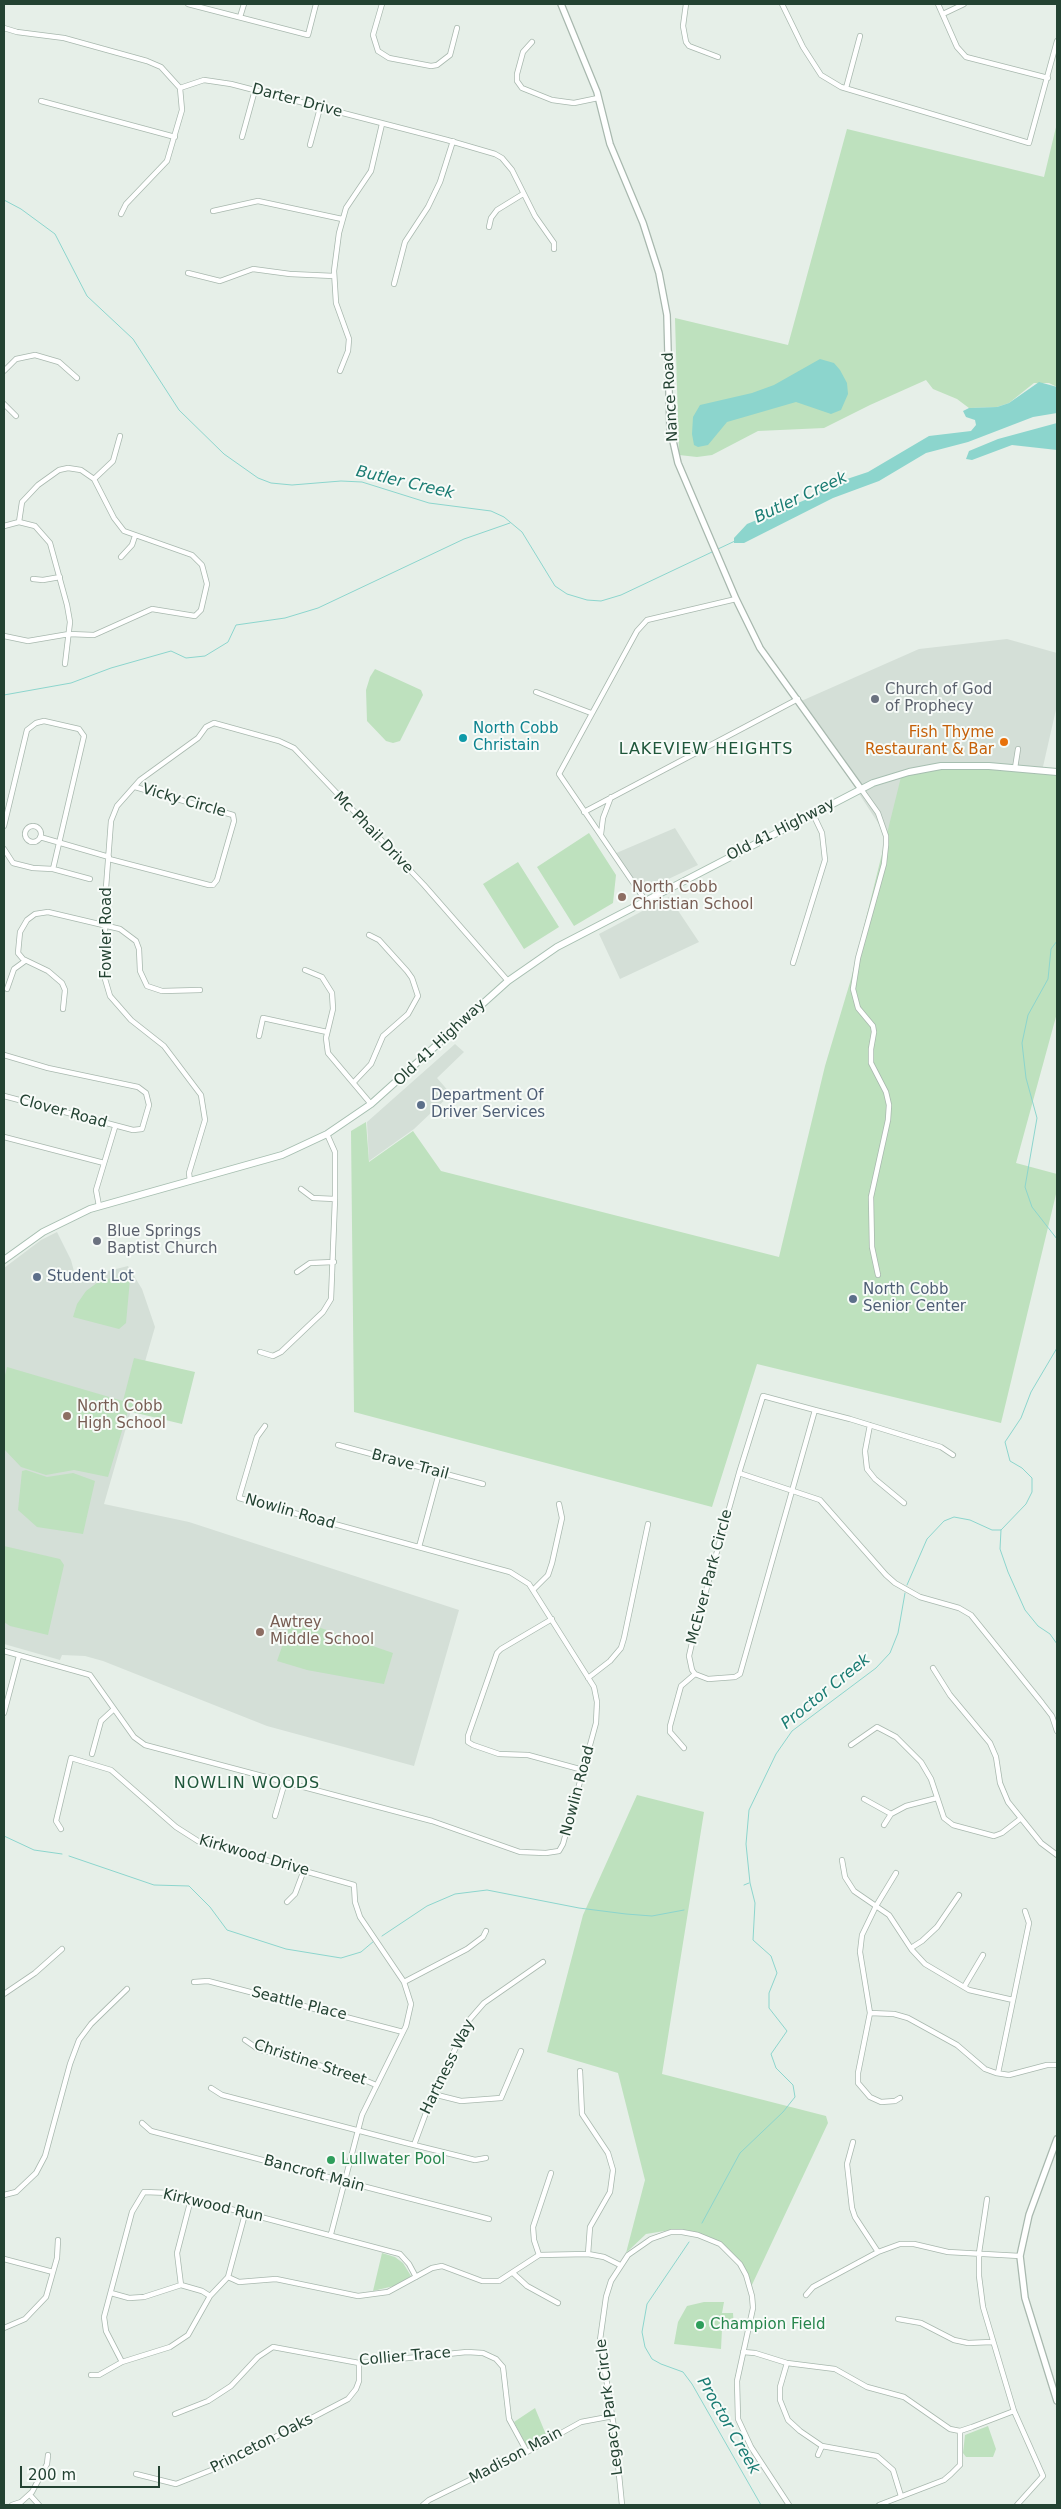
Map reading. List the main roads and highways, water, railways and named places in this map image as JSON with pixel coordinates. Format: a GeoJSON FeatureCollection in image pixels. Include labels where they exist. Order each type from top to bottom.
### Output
{"type":"FeatureCollection","features":[{"type":"Feature","properties":{"kind":"main road","name":"Old 41 Highway"},"geometry":{"type":"LineString","coordinates":[[4,1260],[54,1225],[99,1206],[282,1154],[327,1134],[372,1104],[508,981],[557,947],[861,789],[890,777],[941,766],[966,764],[1057,772]]}},
{"type":"Feature","properties":{"kind":"water"},"geometry":{"type":"Polygon","coordinates":[[[820,359],[834,363],[847,383],[848,394],[841,410],[831,414],[796,402],[727,422],[708,445],[698,447],[694,445],[692,434],[693,417],[700,405],[752,393],[774,385],[820,359]]]}},
{"type":"Feature","properties":{"kind":"water"},"geometry":{"type":"Polygon","coordinates":[[[1039,382],[1057,387],[1057,413],[1033,417],[968,442],[926,453],[879,481],[833,498],[744,543],[734,543],[734,538],[747,524],[805,500],[829,485],[868,472],[929,436],[971,431],[976,425],[975,420],[966,417],[963,411],[969,408],[997,407],[1009,403],[1039,382]]]}},
{"type":"Feature","properties":{"kind":"water"},"geometry":{"type":"Polygon","coordinates":[[[1057,423],[1057,450],[1012,445],[972,460],[966,459],[969,451],[998,439],[1057,423]]]}},
{"type":"Feature","properties":{"kind":"waterway","name":"Butler Creek"},"geometry":{"type":"LineString","coordinates":[[4,200],[21,209],[55,234],[87,296],[133,339],[179,410],[224,454],[258,478],[271,483],[292,485],[341,481],[362,482],[429,503],[491,511],[504,517],[522,532],[555,586],[567,594],[587,600],[601,601],[621,595],[712,552]]}},
{"type":"Feature","properties":{"kind":"waterway"},"geometry":{"type":"LineString","coordinates":[[4,695],[71,683],[111,668],[171,651],[186,658],[205,656],[228,642],[236,625],[285,618],[318,608],[464,539],[510,523]]}},
{"type":"Feature","properties":{"kind":"waterway","name":"Butler Creek"},"geometry":{"type":"LineString","coordinates":[[718,549],[735,541]]}},
{"type":"Feature","properties":{"kind":"waterway","name":"Proctor Creek"},"geometry":{"type":"LineString","coordinates":[[1057,941],[1051,949],[1048,979],[1028,1015],[1022,1043],[1026,1078],[1037,1118],[1025,1187],[1032,1207],[1057,1239]]}},
{"type":"Feature","properties":{"kind":"waterway","name":"Proctor Creek"},"geometry":{"type":"LineString","coordinates":[[907,1585],[927,1539],[944,1521],[954,1517],[970,1520],[992,1530],[1001,1530],[1026,1504],[1032,1492],[1032,1478],[1022,1468],[1010,1461],[1005,1442],[1021,1418],[1031,1392],[1057,1348]]}},
{"type":"Feature","properties":{"kind":"waterway"},"geometry":{"type":"LineString","coordinates":[[1001,1530],[1000,1549],[1025,1610],[1038,1626],[1050,1634],[1057,1644]]}},
{"type":"Feature","properties":{"kind":"waterway","name":"Proctor Creek"},"geometry":{"type":"LineString","coordinates":[[702,2223],[740,2153],[783,2112],[795,2097],[793,2085],[776,2068],[771,2054],[787,2031],[769,2008],[769,1993],[777,1973],[771,1956],[753,1940],[755,1903],[750,1883],[746,1844],[749,1810],[776,1754],[792,1731],[876,1668],[890,1653],[898,1633],[905,1593]]}},
{"type":"Feature","properties":{"kind":"waterway"},"geometry":{"type":"LineString","coordinates":[[4,1836],[34,1850],[62,1854]]}},
{"type":"Feature","properties":{"kind":"waterway"},"geometry":{"type":"LineString","coordinates":[[69,1856],[154,1885],[189,1886],[210,1907],[227,1930],[286,1949],[341,1958],[361,1952],[374,1941]]}},
{"type":"Feature","properties":{"kind":"waterway","name":"Proctor Creek"},"geometry":{"type":"LineString","coordinates":[[744,1885],[749,1883]]}},
{"type":"Feature","properties":{"kind":"waterway"},"geometry":{"type":"LineString","coordinates":[[382,1936],[427,1906],[455,1894],[487,1890],[579,1908],[626,1914],[652,1916],[684,1910]]}},
{"type":"Feature","properties":{"kind":"waterway","name":"Proctor Creek"},"geometry":{"type":"LineString","coordinates":[[689,2242],[647,2304],[642,2332],[645,2347],[652,2359],[683,2372],[692,2384],[761,2505]]}},
{"type":"Feature","properties":{"kind":"place","name":"Church of God of Prophecy"},"geometry":{"type":"Point","coordinates":[875,699]}},
{"type":"Feature","properties":{"kind":"place","name":"North Cobb Christain"},"geometry":{"type":"Point","coordinates":[463,738]}},
{"type":"Feature","properties":{"kind":"place","name":"Fish Thyme Restaurant & Bar"},"geometry":{"type":"Point","coordinates":[1004,742]}},
{"type":"Feature","properties":{"kind":"place","name":"North Cobb Christian School"},"geometry":{"type":"Point","coordinates":[622,897]}},
{"type":"Feature","properties":{"kind":"place","name":"Department Of Driver Services"},"geometry":{"type":"Point","coordinates":[421,1105]}},
{"type":"Feature","properties":{"kind":"place","name":"Blue Springs Baptist Church"},"geometry":{"type":"Point","coordinates":[97,1241]}},
{"type":"Feature","properties":{"kind":"place","name":"Student Lot"},"geometry":{"type":"Point","coordinates":[37,1277]}},
{"type":"Feature","properties":{"kind":"place","name":"North Cobb Senior Center"},"geometry":{"type":"Point","coordinates":[853,1299]}},
{"type":"Feature","properties":{"kind":"place","name":"North Cobb High School"},"geometry":{"type":"Point","coordinates":[67,1416]}},
{"type":"Feature","properties":{"kind":"place","name":"Awtrey Middle School"},"geometry":{"type":"Point","coordinates":[260,1632]}},
{"type":"Feature","properties":{"kind":"place","name":"Lullwater Pool"},"geometry":{"type":"Point","coordinates":[331,2160]}},
{"type":"Feature","properties":{"kind":"place","name":"Champion Field"},"geometry":{"type":"Point","coordinates":[700,2325]}},
{"type":"Feature","properties":{"kind":"district","name":"LAKEVIEW HEIGHTS"},"geometry":{"type":"Point","coordinates":[706,750]}},
{"type":"Feature","properties":{"kind":"district","name":"NOWLIN WOODS"},"geometry":{"type":"Point","coordinates":[247,1784]}}]}
